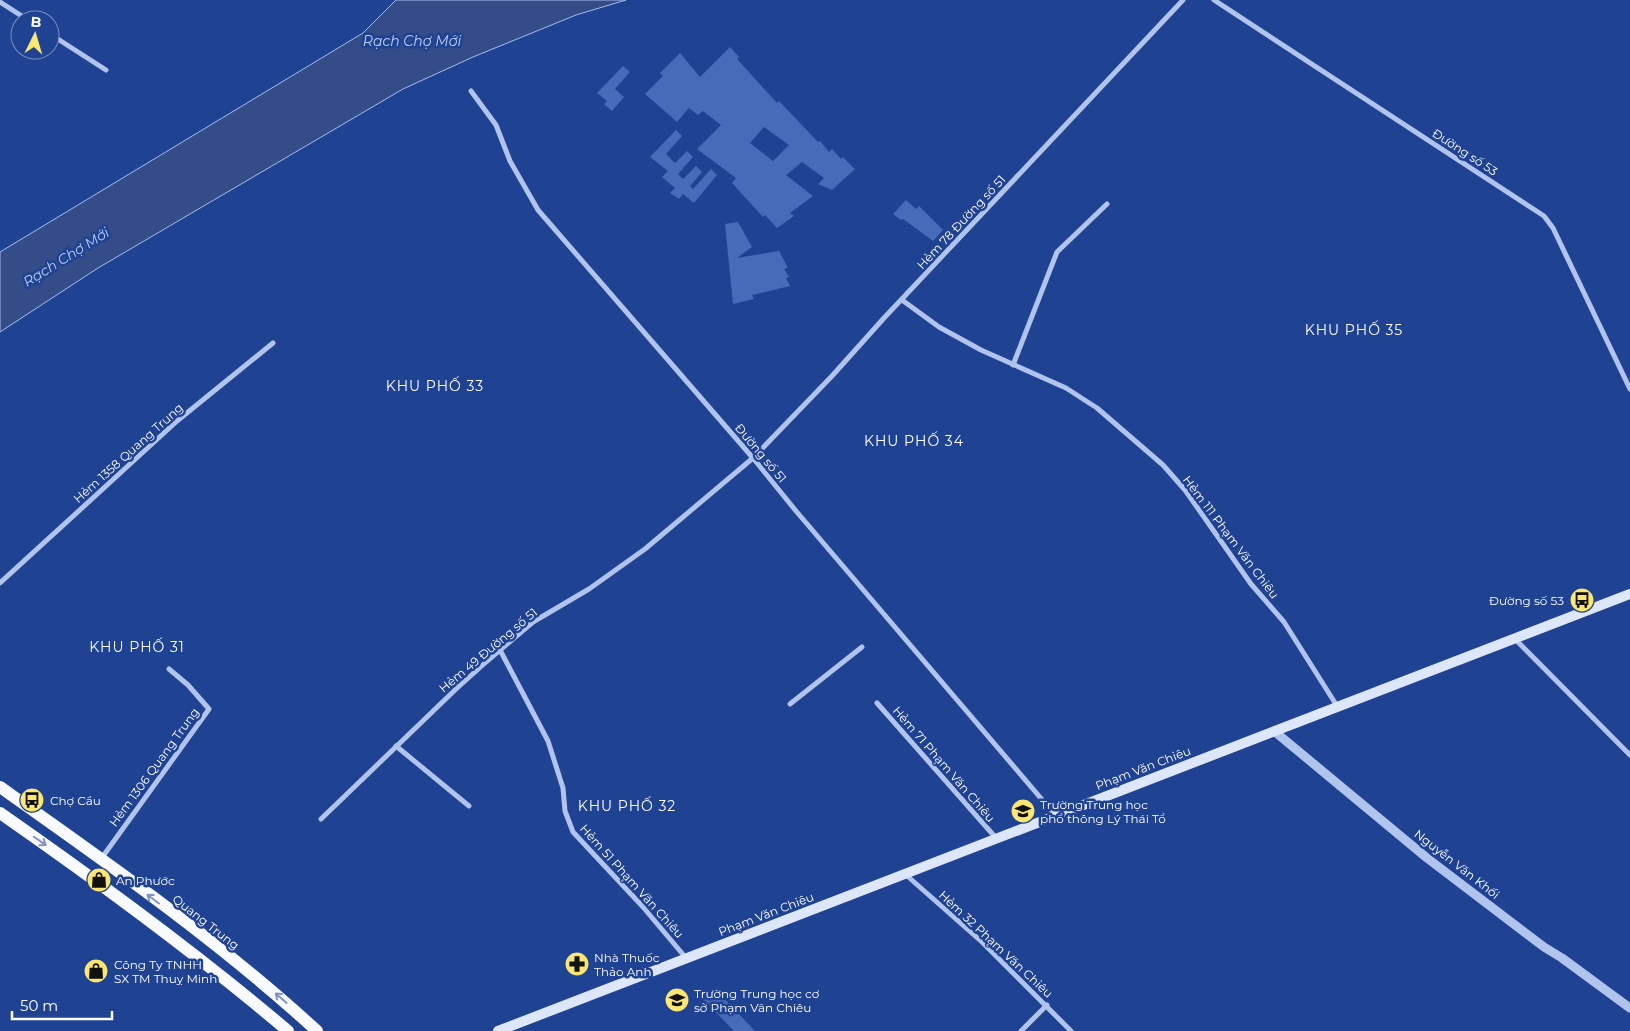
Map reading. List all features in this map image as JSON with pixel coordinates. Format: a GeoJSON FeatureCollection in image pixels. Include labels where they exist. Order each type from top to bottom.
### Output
{"type":"FeatureCollection","features":[{"type":"Feature","properties":{"kind":"main road","name":"Phạm Văn Chiêu"},"geometry":{"type":"LineString","coordinates":[[498,1031],[1630,594]]}},
{"type":"Feature","properties":{"kind":"main road","name":"Quang Trung"},"geometry":{"type":"LineString","coordinates":[[0,787],[196,931],[279,996],[317,1031]]}},
{"type":"Feature","properties":{"kind":"main road"},"geometry":{"type":"LineString","coordinates":[[0,813],[108,889],[184,946],[288,1031]]}},
{"type":"Feature","properties":{"kind":"main road"},"geometry":{"type":"LineString","coordinates":[[184,946],[196,931]]}},
{"type":"Feature","properties":{"kind":"street","name":"Hẻm 78 Đường số 51"},"geometry":{"type":"LineString","coordinates":[[753,458],[1183,0]]}},
{"type":"Feature","properties":{"kind":"street","name":"Đường số 53"},"geometry":{"type":"LineString","coordinates":[[1214,0],[1544,216],[1553,228],[1630,389]]}},
{"type":"Feature","properties":{"kind":"street"},"geometry":{"type":"LineString","coordinates":[[0,2],[12,10]]}},
{"type":"Feature","properties":{"kind":"street"},"geometry":{"type":"LineString","coordinates":[[60,40],[106,70]]}},
{"type":"Feature","properties":{"kind":"street","name":"Đường số 51"},"geometry":{"type":"LineString","coordinates":[[471,91],[496,125],[510,161],[538,210],[753,458],[1056,816]]}},
{"type":"Feature","properties":{"kind":"street"},"geometry":{"type":"LineString","coordinates":[[1012,365],[1057,252],[1107,204]]}},
{"type":"Feature","properties":{"kind":"street","name":"Hẻm 111 Phạm Văn Chiêu"},"geometry":{"type":"LineString","coordinates":[[902,300],[939,327],[1012,365],[1066,388],[1097,408],[1163,465],[1185,490],[1251,584],[1284,622],[1338,707]]}},
{"type":"Feature","properties":{"kind":"street","name":"Hẻm 1358 Quang Trung"},"geometry":{"type":"LineString","coordinates":[[0,583],[177,421],[273,343]]}},
{"type":"Feature","properties":{"kind":"street","name":"Hẻm 49 Đường số 51"},"geometry":{"type":"LineString","coordinates":[[321,819],[466,679],[533,622],[588,589],[645,549],[753,458]]}},
{"type":"Feature","properties":{"kind":"street"},"geometry":{"type":"LineString","coordinates":[[1515,638],[1630,755]]}},
{"type":"Feature","properties":{"kind":"street"},"geometry":{"type":"LineString","coordinates":[[790,704],[862,647]]}},
{"type":"Feature","properties":{"kind":"street","name":"Hẻm 51 Phạm Văn Chiêu"},"geometry":{"type":"LineString","coordinates":[[500,650],[548,741],[563,788],[565,811],[573,832],[643,907],[686,958]]}},
{"type":"Feature","properties":{"kind":"street","name":"Hẻm 1306 Quang Trung"},"geometry":{"type":"LineString","coordinates":[[101,860],[209,709],[188,685],[169,669]]}},
{"type":"Feature","properties":{"kind":"street","name":"Hẻm 71 Phạm Văn Chiêu"},"geometry":{"type":"LineString","coordinates":[[877,703],[996,838]]}},
{"type":"Feature","properties":{"kind":"street","name":"Nguyễn Văn Khối"},"geometry":{"type":"LineString","coordinates":[[1274,731],[1427,858],[1544,947],[1630,1008]]}},
{"type":"Feature","properties":{"kind":"street"},"geometry":{"type":"LineString","coordinates":[[396,746],[469,806]]}},
{"type":"Feature","properties":{"kind":"street","name":"Hẻm 32 Phạm Văn Chiêu"},"geometry":{"type":"LineString","coordinates":[[905,874],[982,942],[1071,1031]]}},
{"type":"Feature","properties":{"kind":"street"},"geometry":{"type":"LineString","coordinates":[[1021,1031],[1047,1006]]}},
{"type":"Feature","properties":{"kind":"water","name":"Rạch Chợ Mới"},"geometry":{"type":"Polygon","coordinates":[[[396,0],[626,0],[576,15],[473,57],[403,89],[98,268],[0,332],[0,252],[363,33],[396,0]]]}},
{"type":"Feature","properties":{"kind":"building"},"geometry":{"type":"Polygon","coordinates":[[[730,47],[739,57],[737,59],[777,103],[779,101],[829,152],[832,149],[841,159],[843,157],[855,169],[832,190],[818,184],[824,178],[802,162],[786,175],[813,196],[790,213],[794,216],[777,228],[765,215],[763,217],[732,183],[736,178],[697,149],[721,125],[703,111],[698,115],[689,108],[677,122],[645,94],[663,76],[660,73],[680,53],[700,77],[730,47]],[[764,127],[750,143],[773,161],[789,145],[764,127]]]}},
{"type":"Feature","properties":{"kind":"building"},"geometry":{"type":"Polygon","coordinates":[[[623,66],[630,72],[615,89],[624,97],[612,111],[604,104],[607,101],[597,93],[623,66]]]}},
{"type":"Feature","properties":{"kind":"building"},"geometry":{"type":"Polygon","coordinates":[[[676,130],[682,136],[666,154],[675,163],[687,151],[693,157],[678,174],[683,179],[696,166],[702,172],[690,186],[693,189],[711,169],[717,175],[694,203],[683,194],[679,199],[670,193],[675,188],[662,177],[668,171],[650,157],[676,130]]]}},
{"type":"Feature","properties":{"kind":"building"},"geometry":{"type":"Polygon","coordinates":[[[906,200],[916,209],[919,206],[943,230],[933,241],[893,214],[906,200]]]}},
{"type":"Feature","properties":{"kind":"building"},"geometry":{"type":"Polygon","coordinates":[[[738,222],[752,247],[737,258],[779,251],[788,268],[784,269],[789,277],[786,278],[790,286],[752,295],[754,299],[733,304],[725,224],[738,222]]]}},
{"type":"Feature","properties":{"kind":"building"},"geometry":{"type":"Polygon","coordinates":[[[714,988],[755,1031],[734,1031],[703,999],[714,988]]]}},
{"type":"Feature","properties":{"kind":"place","name":"Đường số 53"},"geometry":{"type":"Point","coordinates":[1582,600]}},
{"type":"Feature","properties":{"kind":"place","name":"Chợ Cầu"},"geometry":{"type":"Point","coordinates":[32,800]}},
{"type":"Feature","properties":{"kind":"place","name":"Trường Trung học phổ thông Lý Thái Tổ"},"geometry":{"type":"Point","coordinates":[1023,811]}},
{"type":"Feature","properties":{"kind":"place","name":"An Phước"},"geometry":{"type":"Point","coordinates":[99,880]}},
{"type":"Feature","properties":{"kind":"place","name":"Nhà Thuốc Thảo Anh"},"geometry":{"type":"Point","coordinates":[577,964]}},
{"type":"Feature","properties":{"kind":"place","name":"Công Ty TNHH SX TM Thuỵ Minh"},"geometry":{"type":"Point","coordinates":[96,971]}},
{"type":"Feature","properties":{"kind":"place","name":"Trường Trung học cơ sở Phạm Văn Chiêu"},"geometry":{"type":"Point","coordinates":[677,1000]}},
{"type":"Feature","properties":{"kind":"district","name":"KHU PHỐ 35"},"geometry":{"type":"Point","coordinates":[1354,330]}},
{"type":"Feature","properties":{"kind":"district","name":"KHU PHỐ 33"},"geometry":{"type":"Point","coordinates":[435,386]}},
{"type":"Feature","properties":{"kind":"district","name":"KHU PHỐ 34"},"geometry":{"type":"Point","coordinates":[914,441]}},
{"type":"Feature","properties":{"kind":"district","name":"KHU PHỐ 31"},"geometry":{"type":"Point","coordinates":[137,647]}},
{"type":"Feature","properties":{"kind":"district","name":"KHU PHỐ 32"},"geometry":{"type":"Point","coordinates":[627,806]}}]}
